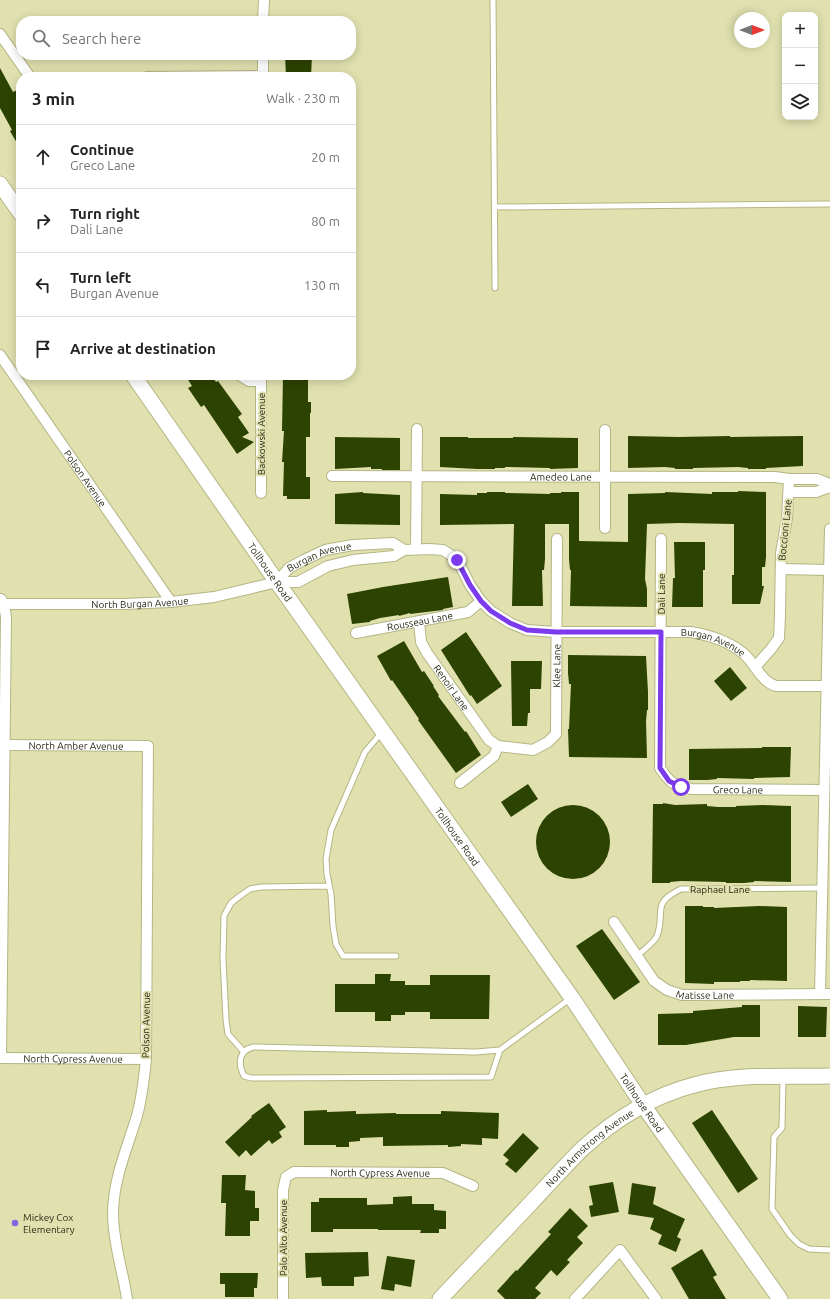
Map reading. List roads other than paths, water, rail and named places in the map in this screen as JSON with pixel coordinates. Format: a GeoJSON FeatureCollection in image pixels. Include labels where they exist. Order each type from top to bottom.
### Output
{"type":"FeatureCollection","features":[{"type":"Feature","properties":{"kind":"street"},"geometry":{"type":"LineString","coordinates":[[263,16],[264,0]]}},
{"type":"Feature","properties":{"kind":"street"},"geometry":{"type":"LineString","coordinates":[[0,34],[16,57]]}},
{"type":"Feature","properties":{"kind":"street"},"geometry":{"type":"LineString","coordinates":[[18,60],[27,72]]}},
{"type":"Feature","properties":{"kind":"street"},"geometry":{"type":"LineString","coordinates":[[263,60],[263,72]]}},
{"type":"Feature","properties":{"kind":"street"},"geometry":{"type":"LineString","coordinates":[[0,184],[16,207]]}},
{"type":"Feature","properties":{"kind":"street","name":"Polson Avenue"},"geometry":{"type":"LineString","coordinates":[[0,355],[16,378]]}},
{"type":"Feature","properties":{"kind":"street","name":"Polson Avenue"},"geometry":{"type":"LineString","coordinates":[[17,380],[171,602]]}},
{"type":"Feature","properties":{"kind":"street","name":"Tollhouse Road"},"geometry":{"type":"LineString","coordinates":[[136,380],[382,732],[572,998],[643,1105],[780,1299]]}},
{"type":"Feature","properties":{"kind":"street","name":"Backowski Avenue"},"geometry":{"type":"LineString","coordinates":[[261,380],[261,493]]}},
{"type":"Feature","properties":{"kind":"street"},"geometry":{"type":"LineString","coordinates":[[416,549],[417,429]]}},
{"type":"Feature","properties":{"kind":"street"},"geometry":{"type":"LineString","coordinates":[[605,430],[605,528]]}},
{"type":"Feature","properties":{"kind":"street","name":"Amedeo Lane"},"geometry":{"type":"LineString","coordinates":[[332,476],[775,477],[789,479],[817,479],[830,484]]}},
{"type":"Feature","properties":{"kind":"street"},"geometry":{"type":"LineString","coordinates":[[789,479],[789,492],[816,492],[830,487]]}},
{"type":"Feature","properties":{"kind":"street","name":"Boccioni Lane"},"geometry":{"type":"LineString","coordinates":[[756,667],[779,638],[781,553],[787,518],[789,492]]}},
{"type":"Feature","properties":{"kind":"street"},"geometry":{"type":"LineString","coordinates":[[825,994],[822,888],[830,529]]}},
{"type":"Feature","properties":{"kind":"street","name":"Klee Lane"},"geometry":{"type":"LineString","coordinates":[[498,746],[533,750],[548,742],[556,734],[557,539]]}},
{"type":"Feature","properties":{"kind":"street","name":"Dali Lane"},"geometry":{"type":"LineString","coordinates":[[660,768],[661,540]]}},
{"type":"Feature","properties":{"kind":"street","name":"Burgan Avenue"},"geometry":{"type":"LineString","coordinates":[[277,582],[289,568],[325,550],[353,545],[393,543],[404,550]]}},
{"type":"Feature","properties":{"kind":"street","name":"Burgan Avenue"},"geometry":{"type":"LineString","coordinates":[[363,544],[364,559]]}},
{"type":"Feature","properties":{"kind":"street","name":"Burgan Avenue"},"geometry":{"type":"LineString","coordinates":[[277,582],[298,582],[328,566],[364,559],[394,556],[404,550],[443,550],[457,560],[470,585],[481,601],[491,611],[510,623],[527,630],[556,632],[691,632],[709,635],[743,653],[769,684],[776,686],[826,686]]}},
{"type":"Feature","properties":{"kind":"street","name":"Boccioni Lane"},"geometry":{"type":"LineString","coordinates":[[780,569],[829,570]]}},
{"type":"Feature","properties":{"kind":"street","name":"North Burgan Avenue"},"geometry":{"type":"LineString","coordinates":[[1,602],[124,604],[171,602],[214,597],[253,589],[277,582]]}},
{"type":"Feature","properties":{"kind":"street","name":"Rousseau Lane"},"geometry":{"type":"LineString","coordinates":[[356,633],[468,612],[481,601]]}},
{"type":"Feature","properties":{"kind":"street"},"geometry":{"type":"LineString","coordinates":[[0,1058],[6,617],[1,602]]}},
{"type":"Feature","properties":{"kind":"street","name":"Renoir Lane"},"geometry":{"type":"LineString","coordinates":[[419,622],[421,642],[427,654],[489,740],[498,746]]}},
{"type":"Feature","properties":{"kind":"street","name":"North Amber Avenue"},"geometry":{"type":"LineString","coordinates":[[5,745],[148,746]]}},
{"type":"Feature","properties":{"kind":"street","name":"Polson Avenue"},"geometry":{"type":"LineString","coordinates":[[126,1299],[125,1286],[116,1251],[113,1214],[116,1184],[124,1153],[136,1118],[144,1085],[146,1059],[148,746]]}},
{"type":"Feature","properties":{"kind":"street"},"geometry":{"type":"LineString","coordinates":[[460,783],[494,756],[498,746]]}},
{"type":"Feature","properties":{"kind":"street","name":"Greco Lane"},"geometry":{"type":"LineString","coordinates":[[660,768],[669,781],[681,787],[692,789],[824,790]]}},
{"type":"Feature","properties":{"kind":"street","name":"Matisse Lane"},"geometry":{"type":"LineString","coordinates":[[614,922],[654,981],[667,990],[682,996],[825,994]]}},
{"type":"Feature","properties":{"kind":"street","name":"North Cypress Avenue"},"geometry":{"type":"LineString","coordinates":[[0,1058],[146,1059]]}},
{"type":"Feature","properties":{"kind":"street","name":"North Armstrong Avenue"},"geometry":{"type":"LineString","coordinates":[[440,1299],[582,1149],[613,1124],[643,1105],[666,1094],[695,1084],[722,1079],[748,1077],[830,1076]]}},
{"type":"Feature","properties":{"kind":"street","name":"North Cypress Avenue"},"geometry":{"type":"LineString","coordinates":[[286,1177],[294,1172],[443,1173],[472,1186]]}},
{"type":"Feature","properties":{"kind":"street","name":"Palo Alto Avenue"},"geometry":{"type":"LineString","coordinates":[[283,1299],[283,1190],[286,1177]]}},
{"type":"Feature","properties":{"kind":"street"},"geometry":{"type":"LineString","coordinates":[[575,1299],[620,1250],[656,1299]]}},
{"type":"Feature","properties":{"kind":"lane"},"geometry":{"type":"LineString","coordinates":[[493,0],[495,288]]}},
{"type":"Feature","properties":{"kind":"lane"},"geometry":{"type":"LineString","coordinates":[[495,207],[830,204]]}},
{"type":"Feature","properties":{"kind":"lane"},"geometry":{"type":"LineString","coordinates":[[382,732],[365,752],[331,830],[326,859],[336,944],[343,956],[396,956]]}},
{"type":"Feature","properties":{"kind":"lane"},"geometry":{"type":"LineString","coordinates":[[244,1052],[228,1034],[223,959],[224,916],[231,903],[250,889],[261,887],[329,886]]}},
{"type":"Feature","properties":{"kind":"lane","name":"Raphael Lane"},"geometry":{"type":"LineString","coordinates":[[637,956],[657,937],[661,905],[669,895],[681,889],[822,888]]}},
{"type":"Feature","properties":{"kind":"lane"},"geometry":{"type":"LineString","coordinates":[[500,1050],[491,1077],[251,1078],[244,1076],[240,1068],[244,1052],[246,1049],[253,1047],[476,1052],[500,1050],[572,998]]}},
{"type":"Feature","properties":{"kind":"lane"},"geometry":{"type":"LineString","coordinates":[[782,1077],[782,1128],[774,1137],[772,1209],[790,1235],[799,1244],[809,1249],[830,1250]]}},
{"type":"Feature","properties":{"kind":"place","name":"Mickey Cox Elementary"},"geometry":{"type":"Point","coordinates":[15,1223]}}]}
